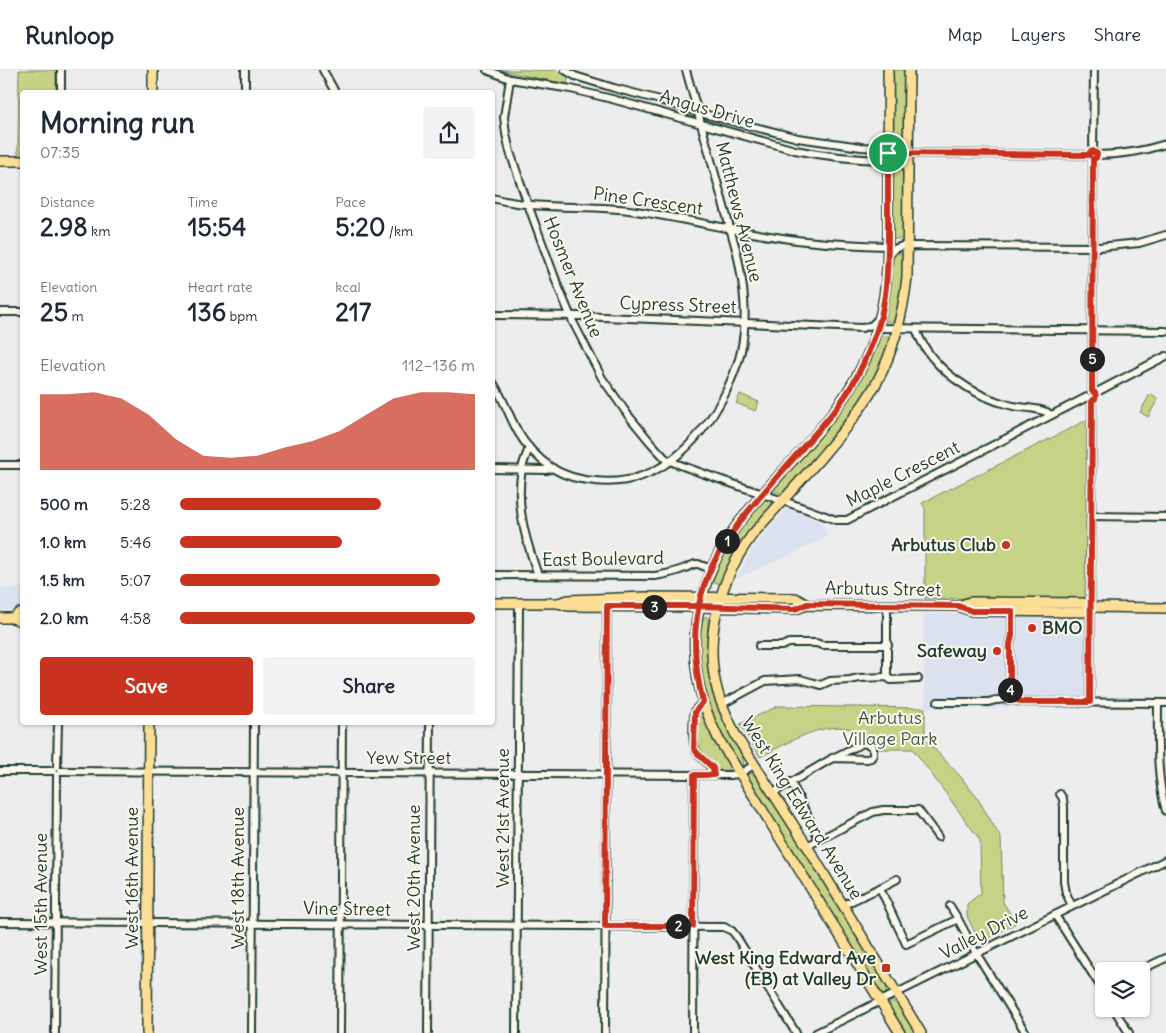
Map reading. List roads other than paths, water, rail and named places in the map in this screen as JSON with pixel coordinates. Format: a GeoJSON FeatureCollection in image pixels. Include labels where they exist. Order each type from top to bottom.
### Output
{"type":"FeatureCollection","features":[{"type":"Feature","properties":{"kind":"main road"},"geometry":{"type":"LineString","coordinates":[[153,70],[153,90]]}},
{"type":"Feature","properties":{"kind":"main road","name":"West King Edward Avenue"},"geometry":{"type":"LineString","coordinates":[[888,70],[888,257],[884,301],[872,343],[854,382],[837,409],[762,494],[721,549],[706,581],[696,623],[694,649],[696,674],[703,702],[718,738],[900,1033]]}},
{"type":"Feature","properties":{"kind":"main road","name":"West King Edward Avenue"},"geometry":{"type":"LineString","coordinates":[[909,70],[906,291],[890,353],[866,400],[852,421],[743,547],[732,568],[718,607],[713,635],[713,656],[718,693],[736,736],[807,846],[921,1033]]}},
{"type":"Feature","properties":{"kind":"main road"},"geometry":{"type":"LineString","coordinates":[[0,161],[20,161]]}},
{"type":"Feature","properties":{"kind":"main road","name":"Arbutus Street"},"geometry":{"type":"LineString","coordinates":[[495,603],[558,603],[568,606],[607,603],[701,602],[721,598],[795,598],[807,604]]}},
{"type":"Feature","properties":{"kind":"main road","name":"Arbutus Street"},"geometry":{"type":"LineString","coordinates":[[701,602],[718,607],[795,609],[807,604],[958,606],[972,611],[1012,607],[1083,612],[1090,607],[1166,608]]}},
{"type":"Feature","properties":{"kind":"main road"},"geometry":{"type":"LineString","coordinates":[[13,618],[20,613]]}},
{"type":"Feature","properties":{"kind":"main road"},"geometry":{"type":"LineString","coordinates":[[0,618],[13,618],[20,620]]}},
{"type":"Feature","properties":{"kind":"main road","name":"West 16th Avenue"},"geometry":{"type":"LineString","coordinates":[[146,1033],[149,725]]}},
{"type":"Feature","properties":{"kind":"street"},"geometry":{"type":"LineString","coordinates":[[61,70],[61,90]]}},
{"type":"Feature","properties":{"kind":"street"},"geometry":{"type":"LineString","coordinates":[[245,70],[245,90]]}},
{"type":"Feature","properties":{"kind":"street"},"geometry":{"type":"LineString","coordinates":[[323,70],[334,90]]}},
{"type":"Feature","properties":{"kind":"street","name":"Angus Drive"},"geometry":{"type":"LineString","coordinates":[[487,70],[510,79],[571,89],[660,111],[795,150],[824,156],[882,160],[888,153]]}},
{"type":"Feature","properties":{"kind":"street","name":"Angus Drive"},"geometry":{"type":"LineString","coordinates":[[565,70],[575,76],[614,88],[798,138],[882,148],[888,153],[1114,155],[1166,144]]}},
{"type":"Feature","properties":{"kind":"street","name":"Matthews Avenue"},"geometry":{"type":"LineString","coordinates":[[553,468],[574,477],[601,482],[619,482],[640,478],[663,466],[691,443],[706,426],[717,409],[732,379],[741,352],[745,323],[742,273],[686,70]]}},
{"type":"Feature","properties":{"kind":"street"},"geometry":{"type":"LineString","coordinates":[[1090,702],[1091,516],[1089,399],[1096,398],[1093,392],[1092,330],[1094,70]]}},
{"type":"Feature","properties":{"kind":"street"},"geometry":{"type":"LineString","coordinates":[[571,89],[575,76]]}},
{"type":"Feature","properties":{"kind":"street","name":"Hosmer Avenue"},"geometry":{"type":"LineString","coordinates":[[510,79],[504,116],[510,152],[570,316],[602,378],[612,393],[650,443],[670,461]]}},
{"type":"Feature","properties":{"kind":"street","name":"Pine Crescent"},"geometry":{"type":"LineString","coordinates":[[495,199],[529,205],[593,207],[636,211],[824,244],[888,246]]}},
{"type":"Feature","properties":{"kind":"street"},"geometry":{"type":"LineString","coordinates":[[888,257],[894,249],[908,245],[1093,247],[1116,246],[1166,235]]}},
{"type":"Feature","properties":{"kind":"street"},"geometry":{"type":"LineString","coordinates":[[0,312],[20,312]]}},
{"type":"Feature","properties":{"kind":"street","name":"Cypress Street"},"geometry":{"type":"LineString","coordinates":[[495,315],[570,316],[862,328]]}},
{"type":"Feature","properties":{"kind":"street"},"geometry":{"type":"LineString","coordinates":[[862,328],[872,325],[880,317]]}},
{"type":"Feature","properties":{"kind":"street"},"geometry":{"type":"LineString","coordinates":[[862,328],[869,333],[872,343]]}},
{"type":"Feature","properties":{"kind":"street"},"geometry":{"type":"LineString","coordinates":[[877,328],[1166,331]]}},
{"type":"Feature","properties":{"kind":"street"},"geometry":{"type":"LineString","coordinates":[[916,329],[927,350],[936,361],[952,377],[970,389],[988,398],[1013,406],[1045,411],[1051,415]]}},
{"type":"Feature","properties":{"kind":"street"},"geometry":{"type":"LineString","coordinates":[[1093,392],[1166,356]]}},
{"type":"Feature","properties":{"kind":"street"},"geometry":{"type":"LineString","coordinates":[[495,387],[518,432],[529,447],[553,468]]}},
{"type":"Feature","properties":{"kind":"street","name":"Maple Crescent"},"geometry":{"type":"LineString","coordinates":[[670,461],[841,521],[847,520],[1051,415],[1089,399]]}},
{"type":"Feature","properties":{"kind":"street"},"geometry":{"type":"LineString","coordinates":[[529,447],[522,470],[521,515],[527,542],[538,575]]}},
{"type":"Feature","properties":{"kind":"street"},"geometry":{"type":"LineString","coordinates":[[0,465],[20,465]]}},
{"type":"Feature","properties":{"kind":"street"},"geometry":{"type":"LineString","coordinates":[[495,469],[547,470],[553,468]]}},
{"type":"Feature","properties":{"kind":"street"},"geometry":{"type":"LineString","coordinates":[[1091,516],[1166,517]]}},
{"type":"Feature","properties":{"kind":"street","name":"East Boulevard"},"geometry":{"type":"LineString","coordinates":[[495,574],[655,576],[678,572],[695,564],[711,569]]}},
{"type":"Feature","properties":{"kind":"street","name":"West 21st Avenue"},"geometry":{"type":"LineString","coordinates":[[516,1033],[519,603]]}},
{"type":"Feature","properties":{"kind":"street"},"geometry":{"type":"LineString","coordinates":[[605,1033],[607,603]]}},
{"type":"Feature","properties":{"kind":"street"},"geometry":{"type":"LineString","coordinates":[[887,606],[887,677]]}},
{"type":"Feature","properties":{"kind":"street"},"geometry":{"type":"LineString","coordinates":[[1010,700],[1012,607]]}},
{"type":"Feature","properties":{"kind":"street"},"geometry":{"type":"LineString","coordinates":[[759,646],[782,646],[789,643],[888,645]]}},
{"type":"Feature","properties":{"kind":"street"},"geometry":{"type":"LineString","coordinates":[[722,704],[757,685],[773,680],[800,679],[821,685],[830,681],[859,678],[918,679]]}},
{"type":"Feature","properties":{"kind":"street"},"geometry":{"type":"LineString","coordinates":[[938,702],[1017,700],[1022,702],[1162,703],[1158,764],[1166,811]]}},
{"type":"Feature","properties":{"kind":"street"},"geometry":{"type":"LineString","coordinates":[[703,702],[695,712],[694,748],[713,768],[714,775]]}},
{"type":"Feature","properties":{"kind":"street","name":"West 15th Avenue"},"geometry":{"type":"LineString","coordinates":[[55,1033],[58,725]]}},
{"type":"Feature","properties":{"kind":"street","name":"West 18th Avenue"},"geometry":{"type":"LineString","coordinates":[[252,1033],[254,725]]}},
{"type":"Feature","properties":{"kind":"street"},"geometry":{"type":"LineString","coordinates":[[340,1033],[342,725]]}},
{"type":"Feature","properties":{"kind":"street","name":"West 20th Avenue"},"geometry":{"type":"LineString","coordinates":[[428,1033],[430,725]]}},
{"type":"Feature","properties":{"kind":"street"},"geometry":{"type":"LineString","coordinates":[[773,793],[832,758],[863,744],[870,745],[873,748],[871,758],[867,759],[832,758]]}},
{"type":"Feature","properties":{"kind":"street","name":"Yew Street"},"geometry":{"type":"LineString","coordinates":[[0,771],[714,775],[739,774],[754,765]]}},
{"type":"Feature","properties":{"kind":"street"},"geometry":{"type":"LineString","coordinates":[[693,1033],[694,775]]}},
{"type":"Feature","properties":{"kind":"street"},"geometry":{"type":"LineString","coordinates":[[791,782],[819,839]]}},
{"type":"Feature","properties":{"kind":"street"},"geometry":{"type":"LineString","coordinates":[[1060,794],[1064,807],[1064,882],[1066,893],[1072,906]]}},
{"type":"Feature","properties":{"kind":"street"},"geometry":{"type":"LineString","coordinates":[[807,846],[873,812],[883,810],[918,810],[938,837]]}},
{"type":"Feature","properties":{"kind":"street","name":"Valley Drive"},"geometry":{"type":"LineString","coordinates":[[816,1033],[1166,860]]}},
{"type":"Feature","properties":{"kind":"street"},"geometry":{"type":"LineString","coordinates":[[843,905],[897,879]]}},
{"type":"Feature","properties":{"kind":"street"},"geometry":{"type":"LineString","coordinates":[[880,888],[906,944],[958,919]]}},
{"type":"Feature","properties":{"kind":"street"},"geometry":{"type":"LineString","coordinates":[[950,906],[976,953],[1026,1033]]}},
{"type":"Feature","properties":{"kind":"street"},"geometry":{"type":"LineString","coordinates":[[1056,915],[1095,977]]}},
{"type":"Feature","properties":{"kind":"street","name":"Vine Street"},"geometry":{"type":"LineString","coordinates":[[0,922],[724,927],[732,931],[736,936],[796,1033]]}},
{"type":"Feature","properties":{"kind":"street"},"geometry":{"type":"LineString","coordinates":[[1150,965],[1166,958]]}},
{"type":"Feature","properties":{"kind":"street"},"geometry":{"type":"LineString","coordinates":[[1119,1017],[1129,1033]]}},
{"type":"Feature","properties":{"kind":"place","name":"Arbutus Club"},"geometry":{"type":"Point","coordinates":[1006,545]}},
{"type":"Feature","properties":{"kind":"place","name":"BMO"},"geometry":{"type":"Point","coordinates":[1032,628]}},
{"type":"Feature","properties":{"kind":"place","name":"Safeway"},"geometry":{"type":"Point","coordinates":[997,651]}},
{"type":"Feature","properties":{"kind":"place","name":"West King Edward Ave (EB) at Valley Dr"},"geometry":{"type":"Point","coordinates":[886,968]}},
{"type":"Feature","properties":{"kind":"park label","name":"Arbutus Village Park"},"geometry":{"type":"Point","coordinates":[890,728]}}]}
